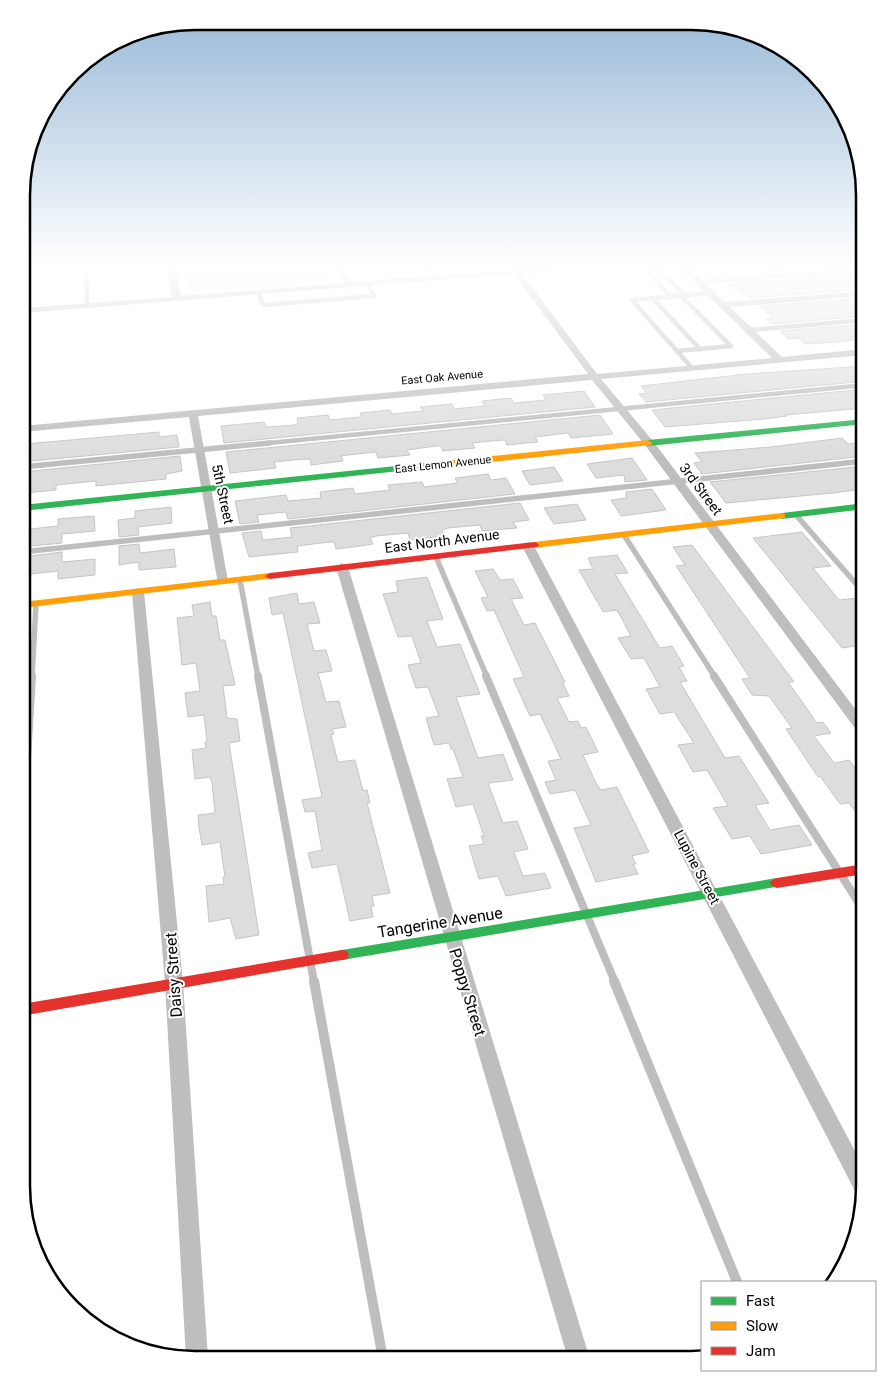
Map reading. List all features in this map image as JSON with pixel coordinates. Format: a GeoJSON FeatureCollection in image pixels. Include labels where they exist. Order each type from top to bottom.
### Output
{"type":"FeatureCollection","features":[{"type":"Feature","properties":{"kind":"street","name":"3rd Street"},"geometry":{"type":"LineString","coordinates":[[559,329],[619,409],[648,443],[856,721]]}},
{"type":"Feature","properties":{"kind":"street"},"geometry":{"type":"LineString","coordinates":[[750,330],[779,359]]}},
{"type":"Feature","properties":{"kind":"street","name":"East Oak Avenue"},"geometry":{"type":"LineString","coordinates":[[30,428],[856,353]]}},
{"type":"Feature","properties":{"kind":"street","name":"5th Street"},"geometry":{"type":"LineString","coordinates":[[192,413],[205,488],[216,531],[222,582]]}},
{"type":"Feature","properties":{"kind":"street","name":"East Lemon Avenue"},"geometry":{"type":"LineString","coordinates":[[30,507],[856,422]]}},
{"type":"Feature","properties":{"kind":"street","name":"East North Avenue"},"geometry":{"type":"LineString","coordinates":[[30,604],[856,507]]}},
{"type":"Feature","properties":{"kind":"street","name":"Lupine Street"},"geometry":{"type":"LineString","coordinates":[[528,546],[856,1173]]}},
{"type":"Feature","properties":{"kind":"street","name":"Poppy Street"},"geometry":{"type":"LineString","coordinates":[[342,567],[577,1351]]}},
{"type":"Feature","properties":{"kind":"street","name":"Daisy Street"},"geometry":{"type":"LineString","coordinates":[[138,592],[174,983],[196,1351]]}},
{"type":"Feature","properties":{"kind":"street","name":"Tangerine Avenue"},"geometry":{"type":"LineString","coordinates":[[30,1009],[451,936],[856,870]]}},
{"type":"Feature","properties":{"kind":"lane"},"geometry":{"type":"LineString","coordinates":[[658,329],[691,367]]}},
{"type":"Feature","properties":{"kind":"lane"},"geometry":{"type":"LineString","coordinates":[[682,329],[700,349]]}},
{"type":"Feature","properties":{"kind":"lane"},"geometry":{"type":"LineString","coordinates":[[677,351],[731,346],[715,329]]}},
{"type":"Feature","properties":{"kind":"lane"},"geometry":{"type":"LineString","coordinates":[[750,330],[756,329]]}},
{"type":"Feature","properties":{"kind":"lane"},"geometry":{"type":"LineString","coordinates":[[30,466],[856,387]]}},
{"type":"Feature","properties":{"kind":"lane"},"geometry":{"type":"LineString","coordinates":[[30,551],[856,462]]}},
{"type":"Feature","properties":{"kind":"lane"},"geometry":{"type":"LineString","coordinates":[[796,515],[856,584]]}},
{"type":"Feature","properties":{"kind":"lane"},"geometry":{"type":"LineString","coordinates":[[624,535],[856,898]]}},
{"type":"Feature","properties":{"kind":"lane"},"geometry":{"type":"LineString","coordinates":[[436,557],[587,914],[737,1281]]}},
{"type":"Feature","properties":{"kind":"lane"},"geometry":{"type":"LineString","coordinates":[[240,580],[382,1351]]}},
{"type":"Feature","properties":{"kind":"lane"},"geometry":{"type":"LineString","coordinates":[[30,706],[36,604]]}},
{"type":"Feature","properties":{"kind":"building"},"geometry":{"type":"Polygon","coordinates":[[[856,329],[856,339],[805,344],[798,338],[788,339],[780,331],[856,329]]]}},
{"type":"Feature","properties":{"kind":"building"},"geometry":{"type":"Polygon","coordinates":[[[856,367],[856,382],[646,402],[639,394],[647,393],[641,386],[747,374],[856,367]]]}},
{"type":"Feature","properties":{"kind":"building"},"geometry":{"type":"Polygon","coordinates":[[[856,390],[856,409],[785,415],[787,416],[764,419],[665,427],[652,410],[856,390]]]}},
{"type":"Feature","properties":{"kind":"building"},"geometry":{"type":"Polygon","coordinates":[[[584,391],[595,407],[224,443],[221,426],[264,422],[266,427],[295,425],[298,423],[297,418],[328,415],[330,420],[361,417],[360,413],[390,410],[392,414],[423,411],[420,407],[452,404],[454,409],[485,406],[482,401],[511,398],[514,403],[546,400],[543,395],[584,391]]]}},
{"type":"Feature","properties":{"kind":"building"},"geometry":{"type":"Polygon","coordinates":[[[600,415],[613,434],[571,438],[568,433],[535,437],[538,442],[507,445],[505,440],[491,441],[472,443],[475,448],[443,451],[441,446],[436,446],[407,450],[410,455],[378,458],[376,452],[341,456],[343,461],[311,465],[310,459],[274,462],[276,468],[230,473],[226,452],[600,415]]]}},
{"type":"Feature","properties":{"kind":"building"},"geometry":{"type":"Polygon","coordinates":[[[159,432],[159,437],[177,435],[179,447],[30,461],[30,444],[159,432]]]}},
{"type":"Feature","properties":{"kind":"building"},"geometry":{"type":"Polygon","coordinates":[[[842,438],[848,444],[856,443],[856,457],[702,474],[694,463],[702,462],[695,453],[771,447],[842,438]]]}},
{"type":"Feature","properties":{"kind":"building"},"geometry":{"type":"Polygon","coordinates":[[[180,456],[182,471],[166,474],[166,479],[96,486],[96,481],[56,485],[56,490],[30,492],[30,471],[180,456]]]}},
{"type":"Feature","properties":{"kind":"building"},"geometry":{"type":"Polygon","coordinates":[[[632,458],[647,480],[625,482],[624,475],[596,478],[587,464],[632,458]]]}},
{"type":"Feature","properties":{"kind":"building"},"geometry":{"type":"Polygon","coordinates":[[[554,467],[563,481],[530,485],[522,471],[554,467]]]}},
{"type":"Feature","properties":{"kind":"building"},"geometry":{"type":"Polygon","coordinates":[[[856,467],[856,490],[833,493],[726,503],[710,482],[856,467]]]}},
{"type":"Feature","properties":{"kind":"building"},"geometry":{"type":"Polygon","coordinates":[[[488,474],[491,480],[506,478],[515,494],[288,519],[286,512],[257,515],[259,522],[240,524],[235,501],[286,495],[288,501],[321,498],[320,492],[353,488],[355,494],[390,490],[388,485],[422,482],[424,487],[458,483],[455,478],[488,474]]]}},
{"type":"Feature","properties":{"kind":"building"},"geometry":{"type":"Polygon","coordinates":[[[652,489],[666,510],[621,516],[611,500],[626,498],[626,492],[652,489]]]}},
{"type":"Feature","properties":{"kind":"building"},"geometry":{"type":"Polygon","coordinates":[[[520,503],[529,520],[513,522],[517,528],[482,531],[480,525],[448,528],[442,530],[444,536],[410,540],[408,533],[376,536],[370,538],[373,544],[336,549],[334,542],[329,542],[297,546],[298,552],[249,557],[242,533],[261,531],[263,540],[292,537],[290,528],[520,503]]]}},
{"type":"Feature","properties":{"kind":"building"},"geometry":{"type":"Polygon","coordinates":[[[577,504],[586,520],[554,524],[544,508],[577,504]]]}},
{"type":"Feature","properties":{"kind":"building"},"geometry":{"type":"Polygon","coordinates":[[[171,507],[172,523],[138,527],[139,535],[119,537],[118,520],[135,518],[135,511],[171,507]]]}},
{"type":"Feature","properties":{"kind":"building"},"geometry":{"type":"Polygon","coordinates":[[[94,516],[95,531],[62,534],[62,543],[30,546],[30,529],[58,526],[58,519],[94,516]]]}},
{"type":"Feature","properties":{"kind":"building"},"geometry":{"type":"Polygon","coordinates":[[[802,532],[831,566],[813,568],[839,600],[856,598],[856,647],[842,648],[753,538],[802,532]]]}},
{"type":"Feature","properties":{"kind":"building"},"geometry":{"type":"Polygon","coordinates":[[[139,544],[140,553],[174,549],[176,567],[139,570],[139,562],[119,565],[119,546],[139,544]]]}},
{"type":"Feature","properties":{"kind":"building"},"geometry":{"type":"Polygon","coordinates":[[[692,545],[794,682],[788,682],[817,723],[823,722],[831,733],[814,736],[834,763],[849,760],[856,770],[856,813],[849,803],[840,804],[820,776],[818,777],[786,729],[792,728],[769,696],[752,695],[742,679],[750,678],[676,566],[685,565],[673,547],[692,545]]]}},
{"type":"Feature","properties":{"kind":"building"},"geometry":{"type":"Polygon","coordinates":[[[62,552],[62,562],[95,559],[95,575],[58,579],[58,571],[30,574],[30,556],[62,552]]]}},
{"type":"Feature","properties":{"kind":"building"},"geometry":{"type":"Polygon","coordinates":[[[617,555],[628,573],[615,574],[660,648],[672,646],[684,666],[679,667],[687,681],[680,682],[725,758],[739,756],[769,803],[755,805],[770,830],[799,825],[812,845],[761,854],[750,836],[732,839],[713,808],[728,806],[707,770],[693,772],[678,745],[694,743],[674,712],[660,714],[646,689],[660,687],[644,658],[631,659],[618,638],[631,636],[617,610],[603,612],[579,570],[593,569],[588,558],[617,555]]]}},
{"type":"Feature","properties":{"kind":"building"},"geometry":{"type":"Polygon","coordinates":[[[493,569],[500,580],[513,579],[523,598],[511,599],[524,625],[535,623],[565,682],[563,683],[569,696],[557,698],[569,722],[578,721],[581,728],[586,727],[598,752],[583,755],[596,783],[601,790],[617,787],[649,852],[632,856],[636,864],[633,864],[638,874],[596,882],[574,828],[591,825],[575,790],[550,794],[545,782],[556,780],[548,761],[561,759],[540,714],[530,716],[513,679],[524,677],[494,610],[487,611],[481,598],[488,597],[475,571],[493,569]]]}},
{"type":"Feature","properties":{"kind":"building"},"geometry":{"type":"Polygon","coordinates":[[[427,577],[443,619],[427,621],[437,647],[460,644],[480,694],[456,697],[478,758],[503,754],[513,780],[489,783],[489,786],[503,823],[517,821],[528,849],[514,852],[523,876],[545,873],[551,888],[506,896],[498,876],[479,879],[469,846],[484,844],[481,836],[484,836],[473,804],[456,807],[447,779],[463,777],[449,743],[434,745],[426,718],[439,716],[428,687],[416,688],[408,665],[421,663],[412,636],[398,637],[383,594],[398,592],[396,581],[427,577]]]}},
{"type":"Feature","properties":{"kind":"building"},"geometry":{"type":"Polygon","coordinates":[[[297,593],[299,604],[314,602],[320,623],[307,624],[314,651],[326,650],[332,671],[318,673],[326,702],[339,701],[346,727],[332,729],[334,734],[331,735],[338,762],[355,760],[363,791],[367,790],[370,803],[367,803],[390,893],[372,896],[374,906],[371,906],[373,917],[350,921],[337,864],[312,868],[308,853],[322,850],[315,811],[305,812],[302,800],[322,797],[283,613],[272,615],[269,598],[297,593]]]}},
{"type":"Feature","properties":{"kind":"building"},"geometry":{"type":"Polygon","coordinates":[[[210,602],[212,616],[216,616],[220,640],[225,640],[235,685],[223,686],[227,718],[237,719],[240,741],[229,743],[259,935],[236,939],[230,918],[209,922],[206,886],[224,884],[223,877],[225,877],[220,842],[202,845],[198,815],[215,813],[212,782],[210,777],[195,779],[192,750],[206,748],[205,742],[207,741],[204,715],[188,717],[185,693],[200,691],[196,663],[182,665],[177,618],[194,616],[192,605],[210,602]]]}},
{"type":"Feature","properties":{"kind":"traffic: fast"},"geometry":{"type":"LineString","coordinates":[[648,443],[856,422]]}},
{"type":"Feature","properties":{"kind":"traffic: fast"},"geometry":{"type":"LineString","coordinates":[[30,507],[406,468]]}},
{"type":"Feature","properties":{"kind":"traffic: fast"},"geometry":{"type":"LineString","coordinates":[[782,516],[856,507]]}},
{"type":"Feature","properties":{"kind":"traffic: fast"},"geometry":{"type":"LineString","coordinates":[[342,955],[777,883]]}},
{"type":"Feature","properties":{"kind":"traffic: slow"},"geometry":{"type":"LineString","coordinates":[[406,468],[648,443]]}},
{"type":"Feature","properties":{"kind":"traffic: slow"},"geometry":{"type":"LineString","coordinates":[[534,545],[782,516]]}},
{"type":"Feature","properties":{"kind":"traffic: slow"},"geometry":{"type":"LineString","coordinates":[[30,604],[270,576]]}},
{"type":"Feature","properties":{"kind":"traffic: jam"},"geometry":{"type":"LineString","coordinates":[[270,576],[534,545]]}},
{"type":"Feature","properties":{"kind":"traffic: jam"},"geometry":{"type":"LineString","coordinates":[[777,883],[856,870]]}},
{"type":"Feature","properties":{"kind":"traffic: jam"},"geometry":{"type":"LineString","coordinates":[[30,1009],[342,955]]}}]}
